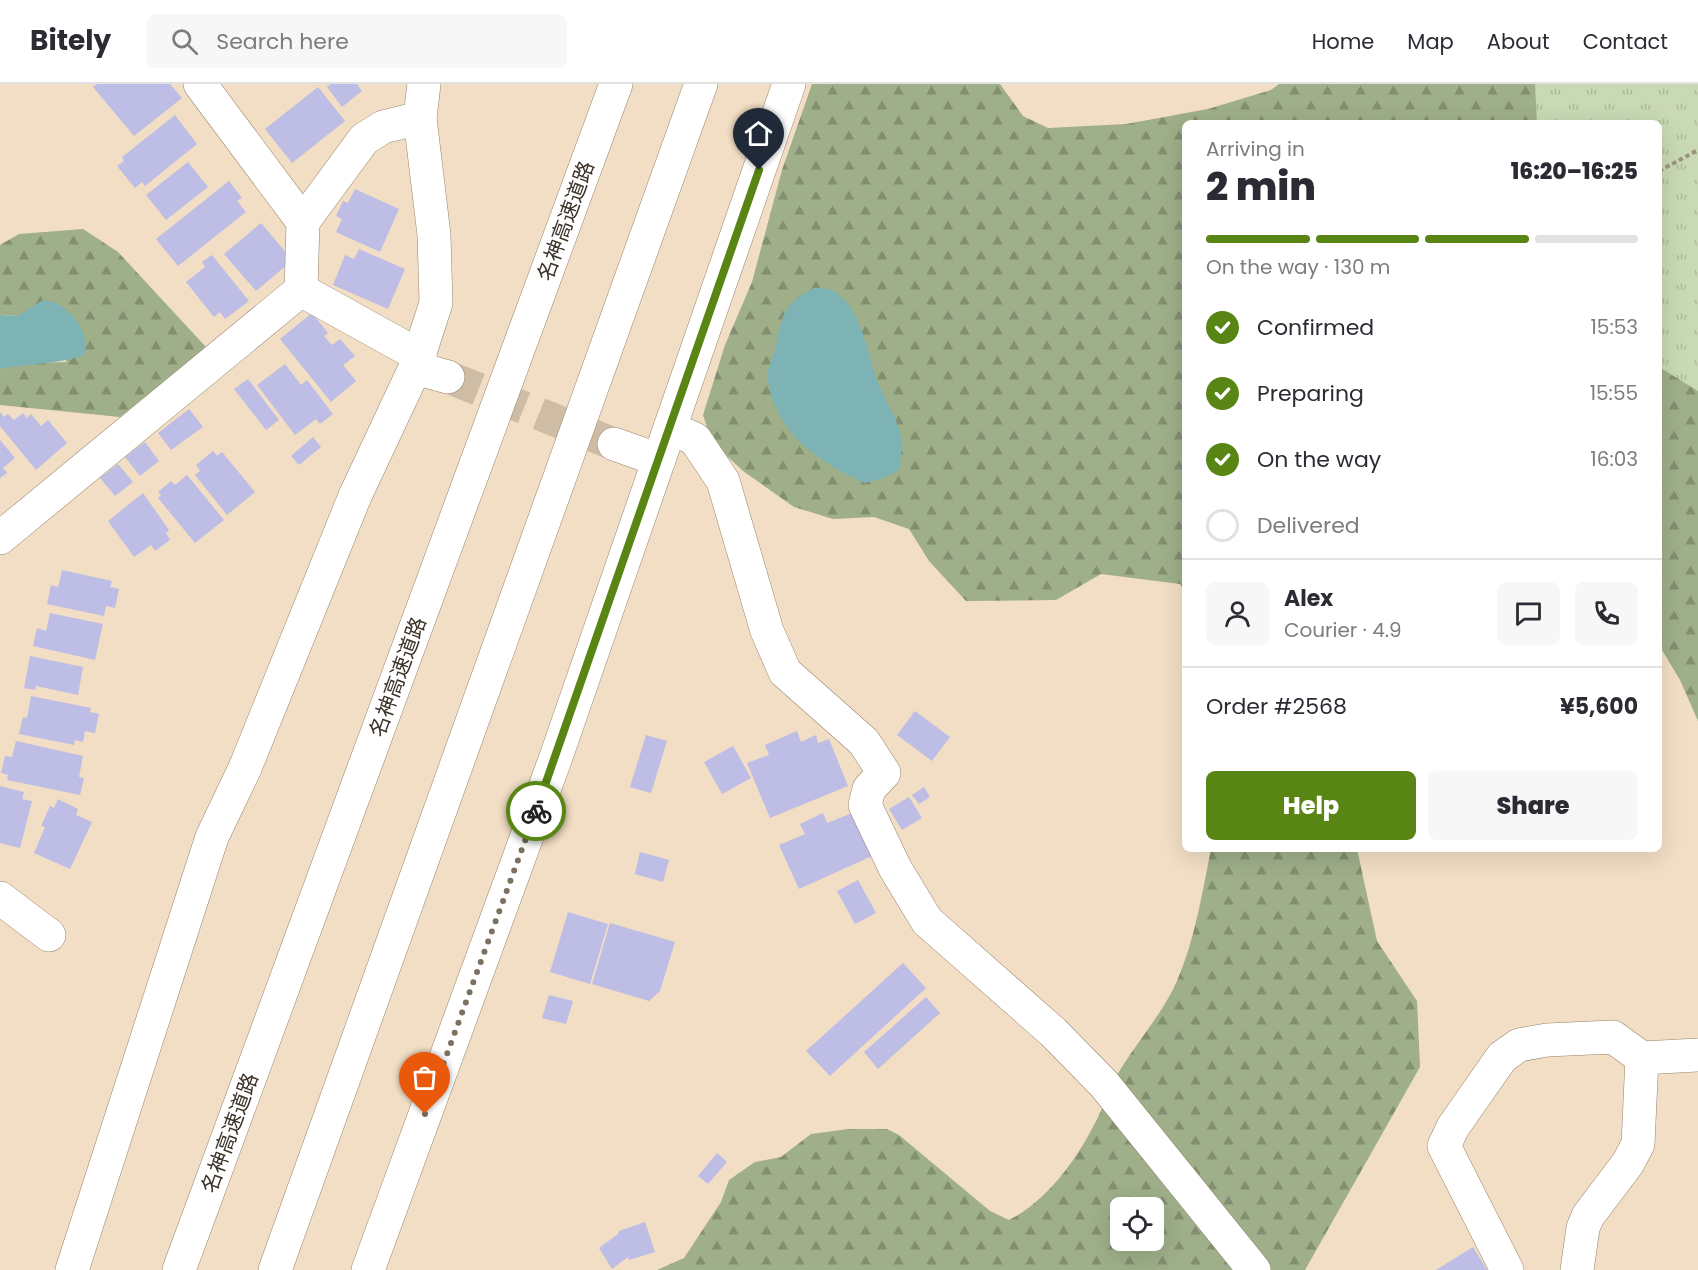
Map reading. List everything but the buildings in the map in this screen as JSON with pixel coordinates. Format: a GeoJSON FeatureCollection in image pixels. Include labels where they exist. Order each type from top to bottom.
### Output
{"type":"FeatureCollection","features":[{"type":"Feature","properties":{"kind":"main road"},"geometry":{"type":"LineString","coordinates":[[200,84],[303,222]]}},
{"type":"Feature","properties":{"kind":"main road"},"geometry":{"type":"LineString","coordinates":[[72,1270],[212,837],[245,768],[355,496],[417,362],[436,303],[434,235],[420,118],[424,84]]}},
{"type":"Feature","properties":{"kind":"main road","name":"名神高速道路"},"geometry":{"type":"LineString","coordinates":[[179,1270],[616,84]]}},
{"type":"Feature","properties":{"kind":"main road"},"geometry":{"type":"LineString","coordinates":[[274,1270],[700,84]]}},
{"type":"Feature","properties":{"kind":"main road"},"geometry":{"type":"LineString","coordinates":[[368,1270],[556,757],[789,84]]}},
{"type":"Feature","properties":{"kind":"main road"},"geometry":{"type":"LineString","coordinates":[[0,538],[301,291],[303,222],[364,139],[383,127],[420,118]]}},
{"type":"Feature","properties":{"kind":"main road"},"geometry":{"type":"LineString","coordinates":[[301,291],[417,362],[448,377]]}},
{"type":"Feature","properties":{"kind":"main road"},"geometry":{"type":"LineString","coordinates":[[670,428],[694,439],[723,481],[767,631],[785,672],[864,742],[884,773],[869,789],[865,805],[895,868],[927,921],[1053,1032],[1104,1084],[1254,1270]]}},
{"type":"Feature","properties":{"kind":"main road"},"geometry":{"type":"LineString","coordinates":[[614,444],[659,460]]}},
{"type":"Feature","properties":{"kind":"main road"},"geometry":{"type":"LineString","coordinates":[[0,898],[49,934]]}},
{"type":"Feature","properties":{"kind":"main road"},"geometry":{"type":"LineString","coordinates":[[1507,1270],[1444,1146],[1453,1126],[1502,1057],[1519,1045],[1547,1040],[1613,1036],[1642,1058],[1698,1055]]}},
{"type":"Feature","properties":{"kind":"main road"},"geometry":{"type":"LineString","coordinates":[[1577,1270],[1583,1228],[1588,1216],[1628,1163],[1638,1144],[1642,1058]]}},
{"type":"Feature","properties":{"kind":"path"},"geometry":{"type":"LineString","coordinates":[[1662,169],[1698,150]]}},
{"type":"Feature","properties":{"kind":"green space"},"geometry":{"type":"Polygon","coordinates":[[[812,84],[1000,84],[1023,116],[1048,128],[1126,124],[1208,109],[1271,90],[1279,84],[1637,84],[1626,120],[1182,120],[1182,587],[1180,584],[1101,574],[1056,600],[966,601],[929,561],[909,529],[874,517],[833,519],[794,507],[743,471],[712,442],[703,415],[725,345],[752,282],[782,170],[812,84]]]}},
{"type":"Feature","properties":{"kind":"green space"},"geometry":{"type":"Polygon","coordinates":[[[1535,84],[1698,84],[1698,391],[1662,369],[1662,120],[1537,120],[1535,84]]]}},
{"type":"Feature","properties":{"kind":"green space"},"geometry":{"type":"Polygon","coordinates":[[[83,229],[118,252],[206,347],[120,417],[0,405],[0,369],[27,363],[67,362],[30,309],[18,316],[0,315],[0,245],[19,234],[83,229]]]}},
{"type":"Feature","properties":{"kind":"green space"},"geometry":{"type":"Polygon","coordinates":[[[1698,243],[1698,721],[1680,680],[1662,650],[1662,259],[1698,243]]]}},
{"type":"Feature","properties":{"kind":"green space"},"geometry":{"type":"Polygon","coordinates":[[[1210,852],[1358,852],[1377,941],[1417,1001],[1420,1067],[1305,1270],[657,1270],[684,1258],[721,1202],[729,1180],[755,1162],[781,1157],[811,1134],[849,1129],[887,1129],[899,1135],[990,1211],[1009,1220],[1024,1211],[1050,1189],[1073,1161],[1091,1130],[1116,1077],[1171,994],[1189,949],[1210,852]]]}},
{"type":"Feature","properties":{"kind":"water"},"geometry":{"type":"Polygon","coordinates":[[[814,288],[834,291],[853,312],[864,336],[879,385],[898,427],[902,447],[899,470],[884,478],[865,483],[816,456],[780,417],[773,400],[768,372],[780,325],[791,304],[814,288]]]}},
{"type":"Feature","properties":{"kind":"water"},"geometry":{"type":"Polygon","coordinates":[[[43,300],[61,306],[76,320],[84,337],[84,355],[63,361],[0,369],[0,315],[18,316],[43,300]]]}},
{"type":"Feature","properties":{"kind":"tunnel"},"geometry":{"type":"LineString","coordinates":[[448,377],[614,444]]}},
{"type":"Feature","properties":{"kind":"way so far"},"geometry":{"type":"LineString","coordinates":[[425,1114],[536,811]]}},
{"type":"Feature","properties":{"kind":"route"},"geometry":{"type":"LineString","coordinates":[[536,811],[759,170]]}}]}
